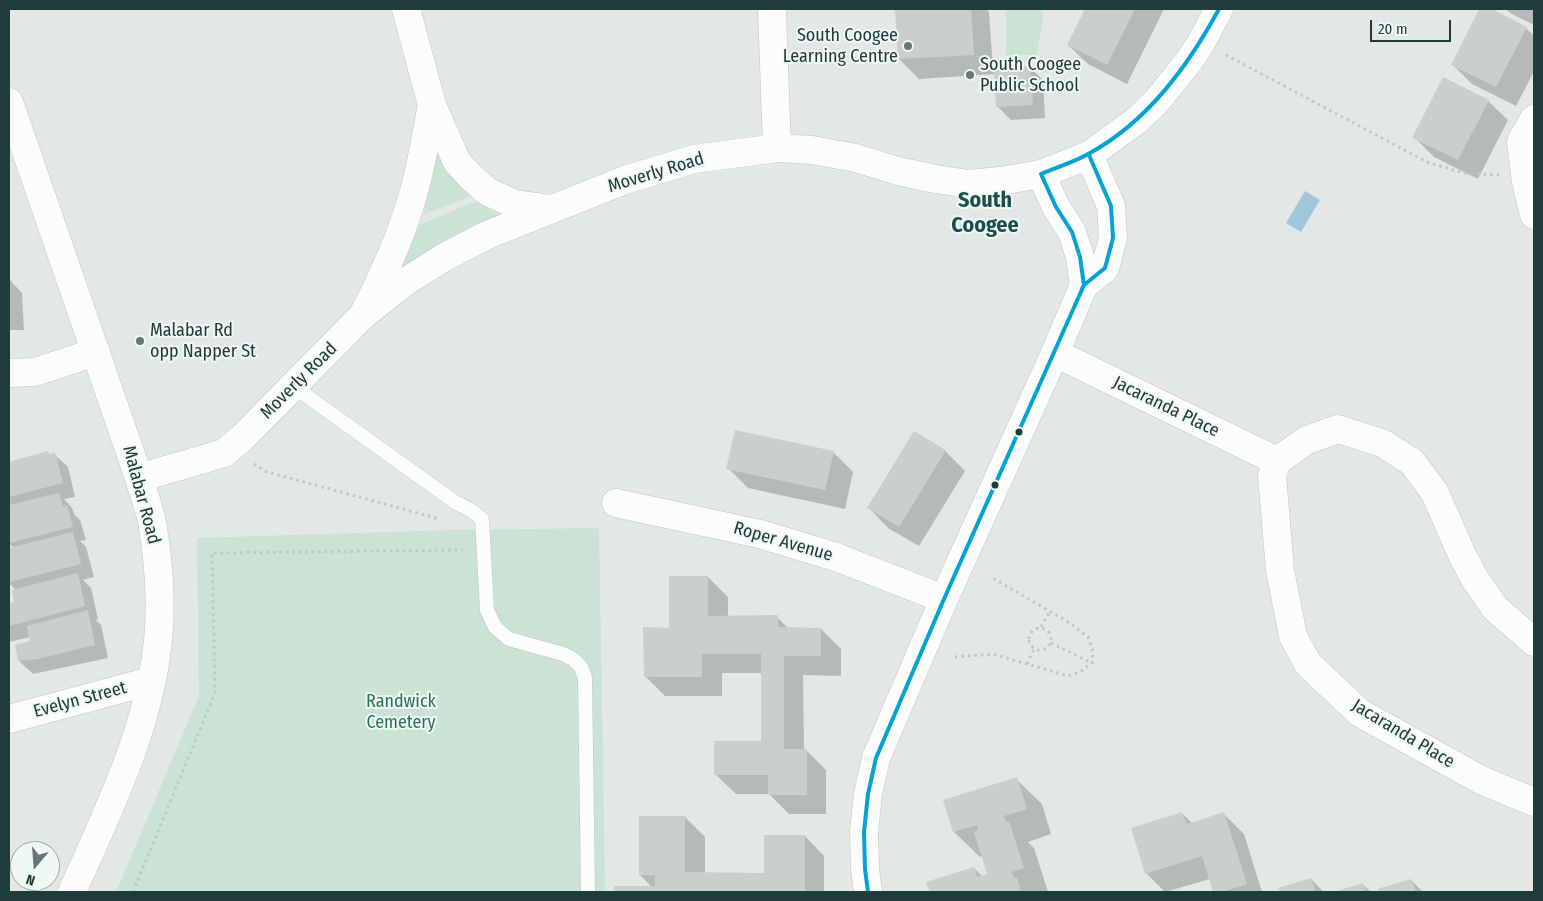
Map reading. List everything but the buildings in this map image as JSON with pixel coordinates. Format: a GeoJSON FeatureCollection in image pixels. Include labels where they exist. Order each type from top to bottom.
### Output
{"type":"FeatureCollection","features":[{"type":"Feature","properties":{"kind":"street"},"geometry":{"type":"LineString","coordinates":[[406,9],[432,105],[457,162],[488,192],[515,204],[551,209]]}},
{"type":"Feature","properties":{"kind":"street"},"geometry":{"type":"LineString","coordinates":[[772,9],[777,148]]}},
{"type":"Feature","properties":{"kind":"street","name":"Moverly Road"},"geometry":{"type":"LineString","coordinates":[[139,478],[224,452],[364,315],[405,282],[443,258],[486,235],[625,180],[694,159],[777,148],[812,150],[856,158],[926,177],[969,184],[1041,174],[1088,155],[1136,121],[1156,102],[1189,61],[1219,9]]}},
{"type":"Feature","properties":{"kind":"street","name":"Malabar Road"},"geometry":{"type":"LineString","coordinates":[[9,102],[152,520],[160,595],[159,628],[144,712],[133,746],[102,824],[72,892]]}},
{"type":"Feature","properties":{"kind":"street"},"geometry":{"type":"LineString","coordinates":[[364,315],[386,270],[415,190],[432,105]]}},
{"type":"Feature","properties":{"kind":"street"},"geometry":{"type":"LineString","coordinates":[[1534,119],[1521,142],[1525,177],[1534,215]]}},
{"type":"Feature","properties":{"kind":"street"},"geometry":{"type":"LineString","coordinates":[[868,892],[864,832],[868,794],[876,758],[944,599],[1084,285],[1105,268],[1113,238],[1111,206],[1088,155]]}},
{"type":"Feature","properties":{"kind":"street"},"geometry":{"type":"LineString","coordinates":[[1041,174],[1056,207],[1072,232],[1080,256],[1084,285]]}},
{"type":"Feature","properties":{"kind":"street"},"geometry":{"type":"LineString","coordinates":[[9,373],[35,372],[96,352]]}},
{"type":"Feature","properties":{"kind":"street","name":"Jacaranda Place"},"geometry":{"type":"LineString","coordinates":[[1055,353],[1276,461],[1272,476],[1280,570],[1293,636],[1308,664],[1360,713],[1481,780],[1534,802]]}},
{"type":"Feature","properties":{"kind":"street"},"geometry":{"type":"LineString","coordinates":[[1276,461],[1307,440],[1338,429],[1382,443],[1412,462],[1435,493],[1463,557],[1475,579],[1495,608],[1534,642]]}},
{"type":"Feature","properties":{"kind":"street","name":"Roper Avenue"},"geometry":{"type":"LineString","coordinates":[[616,502],[760,534],[836,557],[944,599]]}},
{"type":"Feature","properties":{"kind":"street","name":"Evelyn Street"},"geometry":{"type":"LineString","coordinates":[[9,719],[151,681]]}},
{"type":"Feature","properties":{"kind":"lane"},"geometry":{"type":"LineString","coordinates":[[293,386],[454,502],[472,510],[482,519],[487,610],[495,627],[509,640],[568,656],[581,667],[585,678],[588,892]]}},
{"type":"Feature","properties":{"kind":"path"},"geometry":{"type":"LineString","coordinates":[[1202,41],[1427,162],[1463,173],[1525,177]]}},
{"type":"Feature","properties":{"kind":"path"},"geometry":{"type":"LineString","coordinates":[[234,444],[265,471],[436,518],[442,517]]}},
{"type":"Feature","properties":{"kind":"path"},"geometry":{"type":"LineString","coordinates":[[133,892],[215,693],[212,553],[483,550]]}},
{"type":"Feature","properties":{"kind":"path"},"geometry":{"type":"LineString","coordinates":[[955,657],[993,654],[1068,676],[1080,672],[1092,663],[1093,651],[1088,637],[1050,611],[991,577]]}},
{"type":"Feature","properties":{"kind":"path"},"geometry":{"type":"LineString","coordinates":[[1041,627],[1050,632],[1051,643],[1042,650],[1034,649],[1029,642],[1029,635],[1034,629],[1041,627],[1050,611]]}},
{"type":"Feature","properties":{"kind":"path"},"geometry":{"type":"LineString","coordinates":[[1051,643],[1092,663]]}},
{"type":"Feature","properties":{"kind":"path"},"geometry":{"type":"LineString","coordinates":[[1027,664],[1034,649]]}},
{"type":"Feature","properties":{"kind":"green space"},"geometry":{"type":"Polygon","coordinates":[[[1006,9],[1041,9],[1043,17],[1037,55],[1006,55],[1006,9]]]}},
{"type":"Feature","properties":{"kind":"green space"},"geometry":{"type":"Polygon","coordinates":[[[436,135],[469,195],[465,199],[424,214],[436,135]]]}},
{"type":"Feature","properties":{"kind":"green space"},"geometry":{"type":"Polygon","coordinates":[[[478,202],[504,216],[398,275],[419,225],[478,202]]]}},
{"type":"Feature","properties":{"kind":"green space","name":"Randwick Cemetery"},"geometry":{"type":"Polygon","coordinates":[[[599,528],[605,892],[116,892],[199,696],[197,538],[453,530],[599,528]]]}},
{"type":"Feature","properties":{"kind":"water"},"geometry":{"type":"Polygon","coordinates":[[[1305,191],[1320,200],[1301,232],[1286,223],[1305,191]]]}},
{"type":"Feature","properties":{"kind":"transit line"},"geometry":{"type":"LineString","coordinates":[[868,892],[864,832],[868,794],[876,758],[944,599],[1084,285],[1080,257],[1072,232],[1056,207],[1041,174],[1084,156],[1111,140],[1130,125],[1165,90],[1180,71],[1219,9]]}},
{"type":"Feature","properties":{"kind":"transit line"},"geometry":{"type":"LineString","coordinates":[[1082,289],[1084,285],[1105,268],[1113,238],[1111,206],[1089,155]]}},
{"type":"Feature","properties":{"kind":"place","name":"South Coogee Learning Centre"},"geometry":{"type":"Point","coordinates":[908,46]}},
{"type":"Feature","properties":{"kind":"place","name":"South Coogee Public School"},"geometry":{"type":"Point","coordinates":[970,75]}},
{"type":"Feature","properties":{"kind":"place","name":"Malabar Rd opp Napper St"},"geometry":{"type":"Point","coordinates":[140,341]}},
{"type":"Feature","properties":{"kind":"district","name":"South Coogee"},"geometry":{"type":"Point","coordinates":[985,214]}}]}
